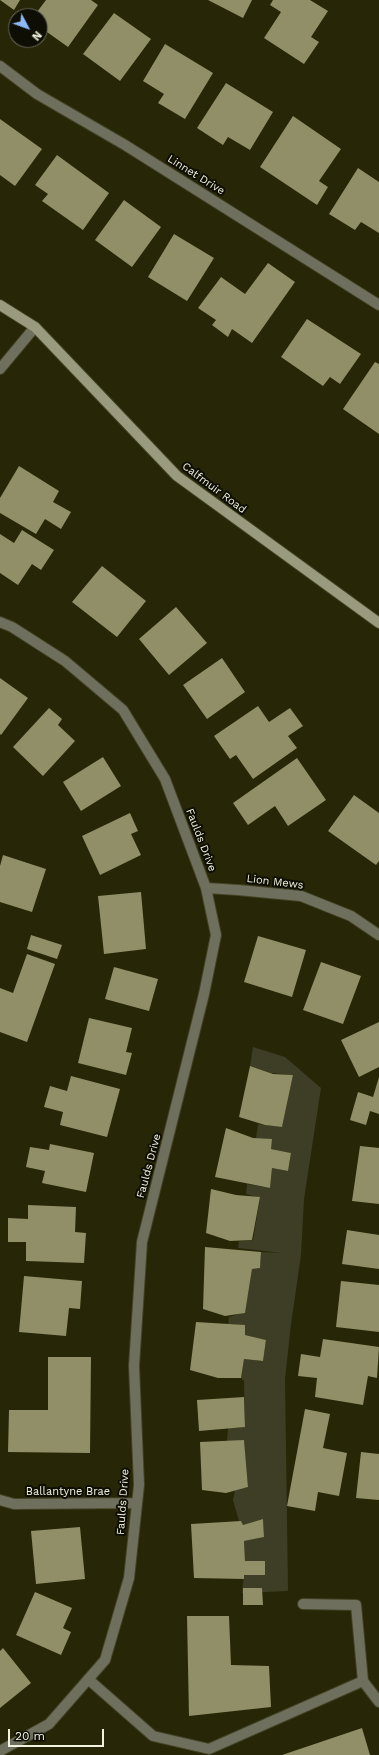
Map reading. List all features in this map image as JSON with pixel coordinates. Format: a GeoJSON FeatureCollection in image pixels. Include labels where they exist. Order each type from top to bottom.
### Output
{"type":"FeatureCollection","features":[{"type":"Feature","properties":{"kind":"street","name":"Linnet Drive"},"geometry":{"type":"LineString","coordinates":[[0,66],[37,94],[125,145],[379,305]]}},
{"type":"Feature","properties":{"kind":"street","name":"Calfmuir Road"},"geometry":{"type":"LineString","coordinates":[[0,305],[36,327],[177,476],[379,623]]}},
{"type":"Feature","properties":{"kind":"street"},"geometry":{"type":"LineString","coordinates":[[0,369],[36,327]]}},
{"type":"Feature","properties":{"kind":"street","name":"Faulds Drive"},"geometry":{"type":"LineString","coordinates":[[0,622],[12,627],[65,661],[123,710],[165,779],[206,888],[216,935],[204,994],[142,1242],[134,1366],[138,1485],[129,1578],[105,1660],[49,1724],[0,1751]]}},
{"type":"Feature","properties":{"kind":"street","name":"Lion Mews"},"geometry":{"type":"LineString","coordinates":[[206,888],[301,896],[351,916],[379,935]]}},
{"type":"Feature","properties":{"kind":"street","name":"Ballantyne Brae"},"geometry":{"type":"LineString","coordinates":[[0,1500],[14,1504],[137,1503]]}},
{"type":"Feature","properties":{"kind":"street"},"geometry":{"type":"LineString","coordinates":[[303,1604],[356,1605],[363,1682],[379,1702]]}},
{"type":"Feature","properties":{"kind":"street"},"geometry":{"type":"LineString","coordinates":[[88,1679],[153,1736],[209,1749],[363,1682]]}},
{"type":"Feature","properties":{"kind":"green space"},"geometry":{"type":"Polygon","coordinates":[[[253,1047],[285,1057],[321,1088],[304,1199],[301,1255],[285,1379],[288,1591],[242,1593],[244,1575],[265,1575],[265,1561],[245,1561],[244,1541],[264,1537],[263,1519],[243,1525],[241,1521],[239,1521],[233,1500],[235,1490],[248,1487],[244,1441],[227,1441],[228,1428],[245,1427],[244,1381],[241,1378],[244,1359],[263,1361],[266,1340],[245,1335],[245,1326],[228,1324],[229,1317],[245,1312],[252,1269],[260,1268],[261,1252],[282,1253],[238,1248],[239,1241],[253,1240],[260,1198],[246,1194],[247,1184],[270,1188],[272,1168],[288,1171],[291,1153],[271,1149],[256,1138],[258,1124],[282,1127],[293,1075],[271,1073],[250,1066],[253,1047]]]}},
{"type":"Feature","properties":{"kind":"building"},"geometry":{"type":"Polygon","coordinates":[[[0,0],[20,0],[15,8],[11,8],[0,0]]]}},
{"type":"Feature","properties":{"kind":"building"},"geometry":{"type":"Polygon","coordinates":[[[46,0],[91,0],[98,5],[68,47],[48,33],[48,8],[40,8],[46,0]]]}},
{"type":"Feature","properties":{"kind":"building"},"geometry":{"type":"Polygon","coordinates":[[[208,0],[252,0],[243,18],[208,0]]]}},
{"type":"Feature","properties":{"kind":"building"},"geometry":{"type":"Polygon","coordinates":[[[273,0],[310,0],[328,11],[311,37],[319,42],[304,64],[264,38],[281,12],[270,5],[273,0]]]}},
{"type":"Feature","properties":{"kind":"building"},"geometry":{"type":"Polygon","coordinates":[[[114,13],[151,39],[120,81],[83,54],[114,13]]]}},
{"type":"Feature","properties":{"kind":"building"},"geometry":{"type":"Polygon","coordinates":[[[165,44],[213,73],[185,119],[158,103],[164,94],[143,81],[165,44]]]}},
{"type":"Feature","properties":{"kind":"building"},"geometry":{"type":"Polygon","coordinates":[[[226,83],[273,112],[250,150],[228,137],[223,145],[197,128],[226,83]]]}},
{"type":"Feature","properties":{"kind":"building"},"geometry":{"type":"Polygon","coordinates":[[[293,116],[341,149],[319,181],[328,187],[317,205],[260,167],[293,116]]]}},
{"type":"Feature","properties":{"kind":"building"},"geometry":{"type":"Polygon","coordinates":[[[0,119],[42,149],[15,186],[0,175],[0,119]]]}},
{"type":"Feature","properties":{"kind":"building"},"geometry":{"type":"Polygon","coordinates":[[[57,155],[109,193],[83,230],[42,201],[48,194],[35,185],[57,155]]]}},
{"type":"Feature","properties":{"kind":"building"},"geometry":{"type":"Polygon","coordinates":[[[358,168],[379,182],[379,233],[361,222],[355,230],[329,214],[358,168]]]}},
{"type":"Feature","properties":{"kind":"building"},"geometry":{"type":"Polygon","coordinates":[[[124,200],[161,227],[132,267],[95,240],[124,200]]]}},
{"type":"Feature","properties":{"kind":"building"},"geometry":{"type":"Polygon","coordinates":[[[174,234],[214,258],[187,301],[148,277],[174,234]]]}},
{"type":"Feature","properties":{"kind":"building"},"geometry":{"type":"Polygon","coordinates":[[[268,263],[295,282],[252,343],[232,329],[228,337],[212,325],[216,320],[198,308],[221,277],[245,294],[268,263]]]}},
{"type":"Feature","properties":{"kind":"building"},"geometry":{"type":"Polygon","coordinates":[[[307,319],[361,354],[340,384],[330,377],[323,386],[281,357],[307,319]]]}},
{"type":"Feature","properties":{"kind":"building"},"geometry":{"type":"Polygon","coordinates":[[[375,362],[379,364],[379,434],[343,409],[375,362]]]}},
{"type":"Feature","properties":{"kind":"building"},"geometry":{"type":"Polygon","coordinates":[[[19,466],[59,491],[53,502],[71,512],[61,529],[45,519],[36,534],[0,513],[0,498],[19,466]]]}},
{"type":"Feature","properties":{"kind":"building"},"geometry":{"type":"Polygon","coordinates":[[[22,530],[54,550],[41,570],[32,564],[18,585],[0,573],[0,534],[14,543],[22,530]]]}},
{"type":"Feature","properties":{"kind":"building"},"geometry":{"type":"Polygon","coordinates":[[[102,566],[146,601],[117,637],[72,602],[102,566]]]}},
{"type":"Feature","properties":{"kind":"building"},"geometry":{"type":"Polygon","coordinates":[[[176,607],[207,643],[169,675],[139,639],[176,607]]]}},
{"type":"Feature","properties":{"kind":"building"},"geometry":{"type":"Polygon","coordinates":[[[222,658],[245,692],[207,719],[183,685],[222,658]]]}},
{"type":"Feature","properties":{"kind":"building"},"geometry":{"type":"Polygon","coordinates":[[[0,678],[28,698],[1,735],[0,734],[0,678]]]}},
{"type":"Feature","properties":{"kind":"building"},"geometry":{"type":"Polygon","coordinates":[[[258,706],[269,722],[290,708],[303,726],[288,736],[297,748],[253,779],[236,755],[230,759],[214,736],[258,706]]]}},
{"type":"Feature","properties":{"kind":"building"},"geometry":{"type":"Polygon","coordinates":[[[49,708],[62,719],[58,725],[75,741],[43,776],[13,747],[49,708]]]}},
{"type":"Feature","properties":{"kind":"building"},"geometry":{"type":"Polygon","coordinates":[[[103,757],[121,786],[81,811],[63,782],[103,757]]]}},
{"type":"Feature","properties":{"kind":"building"},"geometry":{"type":"Polygon","coordinates":[[[297,758],[326,800],[288,826],[275,806],[248,825],[233,803],[297,758]]]}},
{"type":"Feature","properties":{"kind":"building"},"geometry":{"type":"Polygon","coordinates":[[[354,795],[379,813],[379,861],[376,865],[328,831],[354,795]]]}},
{"type":"Feature","properties":{"kind":"building"},"geometry":{"type":"Polygon","coordinates":[[[130,813],[138,831],[131,834],[141,855],[100,875],[82,836],[130,813]]]}},
{"type":"Feature","properties":{"kind":"building"},"geometry":{"type":"Polygon","coordinates":[[[3,855],[46,869],[32,912],[0,902],[0,866],[3,855]]]}},
{"type":"Feature","properties":{"kind":"building"},"geometry":{"type":"Polygon","coordinates":[[[141,892],[146,949],[104,954],[98,896],[141,892]]]}},
{"type":"Feature","properties":{"kind":"building"},"geometry":{"type":"Polygon","coordinates":[[[31,935],[62,945],[57,959],[27,949],[31,935]]]}},
{"type":"Feature","properties":{"kind":"building"},"geometry":{"type":"Polygon","coordinates":[[[258,936],[306,950],[292,997],[244,982],[258,936]]]}},
{"type":"Feature","properties":{"kind":"building"},"geometry":{"type":"Polygon","coordinates":[[[27,954],[55,964],[27,1042],[0,1032],[0,988],[13,993],[27,954]]]}},
{"type":"Feature","properties":{"kind":"building"},"geometry":{"type":"Polygon","coordinates":[[[321,962],[361,976],[343,1024],[303,1010],[321,962]]]}},
{"type":"Feature","properties":{"kind":"building"},"geometry":{"type":"Polygon","coordinates":[[[114,967],[158,979],[149,1011],[105,999],[114,967]]]}},
{"type":"Feature","properties":{"kind":"building"},"geometry":{"type":"Polygon","coordinates":[[[89,1018],[132,1028],[126,1052],[132,1053],[126,1075],[78,1063],[89,1018]]]}},
{"type":"Feature","properties":{"kind":"building"},"geometry":{"type":"Polygon","coordinates":[[[379,1022],[379,1067],[359,1077],[341,1040],[379,1022]]]}},
{"type":"Feature","properties":{"kind":"building"},"geometry":{"type":"Polygon","coordinates":[[[250,1066],[273,1074],[293,1075],[282,1127],[265,1125],[239,1117],[250,1066]]]}},
{"type":"Feature","properties":{"kind":"building"},"geometry":{"type":"Polygon","coordinates":[[[71,1076],[120,1089],[107,1137],[60,1125],[63,1112],[44,1107],[50,1086],[67,1091],[71,1076]]]}},
{"type":"Feature","properties":{"kind":"building"},"geometry":{"type":"Polygon","coordinates":[[[379,1077],[379,1114],[370,1111],[366,1125],[350,1120],[358,1092],[373,1097],[379,1077]]]}},
{"type":"Feature","properties":{"kind":"building"},"geometry":{"type":"Polygon","coordinates":[[[226,1128],[253,1138],[272,1139],[271,1149],[291,1153],[288,1171],[272,1168],[270,1188],[215,1177],[226,1128]]]}},
{"type":"Feature","properties":{"kind":"building"},"geometry":{"type":"Polygon","coordinates":[[[50,1144],[94,1153],[86,1192],[42,1183],[45,1171],[26,1167],[30,1147],[49,1150],[50,1144]]]}},
{"type":"Feature","properties":{"kind":"building"},"geometry":{"type":"Polygon","coordinates":[[[360,1146],[379,1148],[379,1204],[352,1201],[360,1146]]]}},
{"type":"Feature","properties":{"kind":"building"},"geometry":{"type":"Polygon","coordinates":[[[211,1189],[236,1195],[260,1197],[252,1240],[230,1241],[206,1233],[211,1189]]]}},
{"type":"Feature","properties":{"kind":"building"},"geometry":{"type":"Polygon","coordinates":[[[28,1205],[76,1207],[75,1232],[86,1233],[84,1263],[26,1261],[26,1242],[8,1242],[8,1218],[28,1219],[28,1205]]]}},
{"type":"Feature","properties":{"kind":"building"},"geometry":{"type":"Polygon","coordinates":[[[347,1230],[379,1235],[379,1269],[342,1264],[347,1230]]]}},
{"type":"Feature","properties":{"kind":"building"},"geometry":{"type":"Polygon","coordinates":[[[205,1247],[261,1252],[260,1268],[252,1269],[245,1313],[225,1316],[203,1309],[205,1247]]]}},
{"type":"Feature","properties":{"kind":"building"},"geometry":{"type":"Polygon","coordinates":[[[24,1276],[82,1281],[80,1309],[69,1308],[66,1336],[19,1332],[24,1276]]]}},
{"type":"Feature","properties":{"kind":"building"},"geometry":{"type":"Polygon","coordinates":[[[341,1281],[379,1285],[379,1332],[336,1327],[341,1281]]]}},
{"type":"Feature","properties":{"kind":"building"},"geometry":{"type":"Polygon","coordinates":[[[196,1322],[245,1325],[245,1335],[266,1340],[263,1361],[244,1359],[241,1378],[218,1378],[190,1370],[196,1322]]]}},
{"type":"Feature","properties":{"kind":"building"},"geometry":{"type":"Polygon","coordinates":[[[323,1339],[379,1347],[377,1378],[368,1376],[363,1405],[315,1397],[317,1378],[298,1376],[301,1354],[320,1357],[323,1339]]]}},
{"type":"Feature","properties":{"kind":"building"},"geometry":{"type":"Polygon","coordinates":[[[48,1357],[91,1357],[90,1453],[8,1452],[9,1410],[48,1410],[48,1357]]]}},
{"type":"Feature","properties":{"kind":"building"},"geometry":{"type":"Polygon","coordinates":[[[244,1397],[245,1427],[199,1431],[197,1400],[244,1397]]]}},
{"type":"Feature","properties":{"kind":"building"},"geometry":{"type":"Polygon","coordinates":[[[305,1409],[330,1414],[323,1448],[347,1453],[339,1496],[318,1492],[315,1511],[287,1506],[305,1409]]]}},
{"type":"Feature","properties":{"kind":"building"},"geometry":{"type":"Polygon","coordinates":[[[244,1440],[248,1487],[226,1493],[202,1490],[200,1442],[244,1440]]]}},
{"type":"Feature","properties":{"kind":"building"},"geometry":{"type":"Polygon","coordinates":[[[361,1452],[379,1454],[379,1500],[356,1498],[361,1452]]]}},
{"type":"Feature","properties":{"kind":"building"},"geometry":{"type":"Polygon","coordinates":[[[263,1519],[264,1537],[244,1541],[245,1561],[265,1561],[265,1575],[244,1575],[244,1579],[194,1578],[191,1524],[241,1521],[243,1525],[263,1519]]]}},
{"type":"Feature","properties":{"kind":"building"},"geometry":{"type":"Polygon","coordinates":[[[80,1527],[85,1579],[36,1584],[31,1531],[80,1527]]]}},
{"type":"Feature","properties":{"kind":"building"},"geometry":{"type":"Polygon","coordinates":[[[243,1588],[262,1588],[263,1605],[243,1605],[243,1588]]]}},
{"type":"Feature","properties":{"kind":"building"},"geometry":{"type":"Polygon","coordinates":[[[35,1592],[72,1608],[63,1628],[71,1632],[61,1655],[16,1635],[35,1592]]]}},
{"type":"Feature","properties":{"kind":"building"},"geometry":{"type":"Polygon","coordinates":[[[187,1616],[229,1616],[231,1665],[269,1666],[271,1707],[189,1716],[187,1616]]]}},
{"type":"Feature","properties":{"kind":"building"},"geometry":{"type":"Polygon","coordinates":[[[3,1648],[31,1683],[0,1708],[0,1651],[3,1648]]]}},
{"type":"Feature","properties":{"kind":"building"},"geometry":{"type":"Polygon","coordinates":[[[362,1728],[370,1755],[282,1755],[362,1728]]]}}]}
